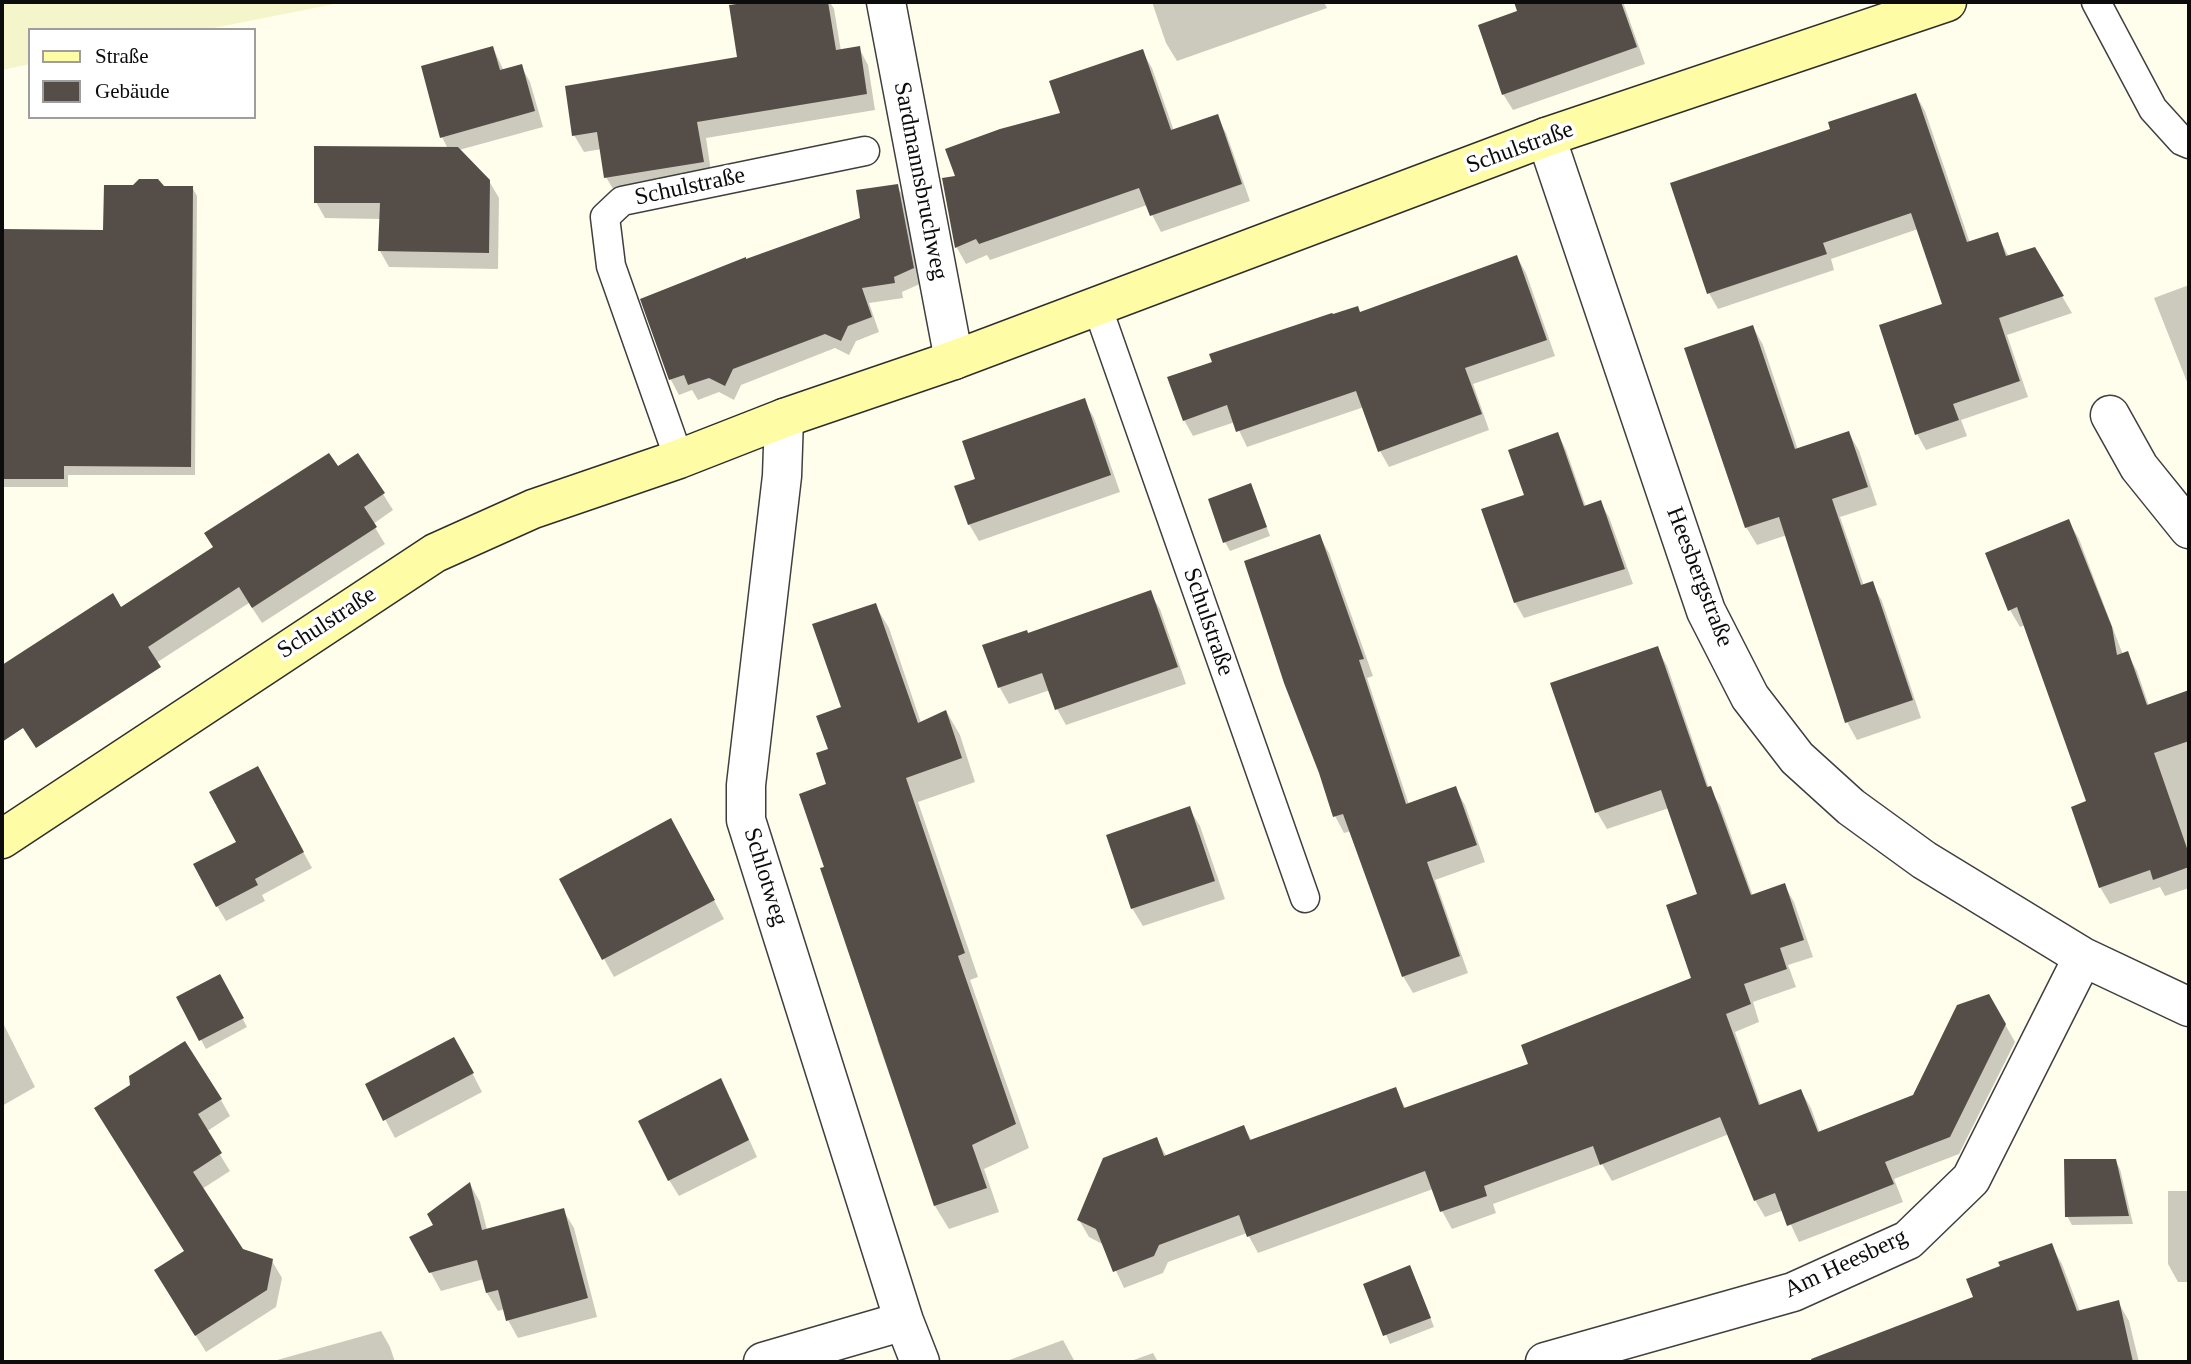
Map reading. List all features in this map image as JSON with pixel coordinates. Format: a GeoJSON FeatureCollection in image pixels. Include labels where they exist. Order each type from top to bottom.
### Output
{"type":"FeatureCollection","features":[{"type":"Feature","properties":{"kind":"street","name":"Sardmannsbruchweg"},"geometry":{"type":"LineString","coordinates":[[886,2],[954,360]]}},
{"type":"Feature","properties":{"kind":"street","name":"Schulstraße"},"geometry":{"type":"LineString","coordinates":[[2,839],[435,553],[533,509],[954,360],[1546,138],[1947,2]]}},
{"type":"Feature","properties":{"kind":"street","name":"Heesbergstraße"},"geometry":{"type":"LineString","coordinates":[[1546,138],[1706,611],[1749,697],[1797,758],[1851,807],[1924,860],[2083,957],[2189,1007]]}},
{"type":"Feature","properties":{"kind":"street"},"geometry":{"type":"LineString","coordinates":[[2110,415],[2139,467],[2189,529]]}},
{"type":"Feature","properties":{"kind":"street","name":"Schlotweg"},"geometry":{"type":"LineString","coordinates":[[784,418],[782,476],[746,785],[746,820],[904,1321],[920,1362]]}},
{"type":"Feature","properties":{"kind":"street","name":"Am Heesberg"},"geometry":{"type":"LineString","coordinates":[[1545,1362],[1793,1292],[1908,1240],[1971,1179],[2083,957]]}},
{"type":"Feature","properties":{"kind":"street"},"geometry":{"type":"LineString","coordinates":[[762,1362],[904,1321]]}},
{"type":"Feature","properties":{"kind":"lane"},"geometry":{"type":"LineString","coordinates":[[2096,2],[2154,109],[2182,141],[2189,144]]}},
{"type":"Feature","properties":{"kind":"lane","name":"Schulstraße"},"geometry":{"type":"LineString","coordinates":[[679,459],[611,266],[605,217],[622,201],[865,151]]}},
{"type":"Feature","properties":{"kind":"lane","name":"Schulstraße"},"geometry":{"type":"LineString","coordinates":[[1097,306],[1305,898]]}},
{"type":"Feature","properties":{"kind":"green space"},"geometry":{"type":"Polygon","coordinates":[[[2,2],[345,2],[213,28],[28,28],[28,64],[2,70],[2,2]]]}},
{"type":"Feature","properties":{"kind":"building"},"geometry":{"type":"Polygon","coordinates":[[[751,2],[828,2],[836,50],[860,46],[867,94],[697,122],[704,162],[604,178],[597,132],[572,136],[565,86],[737,57],[729,5],[751,2]]]}},
{"type":"Feature","properties":{"kind":"building"},"geometry":{"type":"Polygon","coordinates":[[[1514,2],[1621,2],[1637,47],[1502,95],[1478,25],[1517,11],[1514,2]]]}},
{"type":"Feature","properties":{"kind":"building"},"geometry":{"type":"Polygon","coordinates":[[[493,46],[500,70],[522,64],[535,111],[440,138],[421,66],[493,46]]]}},
{"type":"Feature","properties":{"kind":"building"},"geometry":{"type":"Polygon","coordinates":[[[1143,49],[1171,130],[1218,114],[1242,184],[1150,216],[1139,188],[979,244],[976,239],[955,248],[942,178],[955,176],[945,149],[1000,129],[1060,113],[1049,81],[1143,49]]]}},
{"type":"Feature","properties":{"kind":"building"},"geometry":{"type":"Polygon","coordinates":[[[1916,93],[1967,242],[1998,232],[2006,256],[2035,247],[2064,296],[1999,318],[2020,381],[1953,404],[1959,420],[1915,435],[1879,325],[1942,304],[1911,213],[1823,243],[1827,254],[1707,294],[1670,183],[1830,129],[1828,122],[1916,93]]]}},
{"type":"Feature","properties":{"kind":"building"},"geometry":{"type":"Polygon","coordinates":[[[314,146],[458,147],[490,180],[489,253],[378,251],[380,203],[314,203],[314,146]]]}},
{"type":"Feature","properties":{"kind":"building"},"geometry":{"type":"Polygon","coordinates":[[[139,179],[158,179],[164,186],[193,186],[191,467],[64,466],[64,479],[2,479],[2,229],[103,230],[104,185],[133,185],[139,179]]]}},
{"type":"Feature","properties":{"kind":"building"},"geometry":{"type":"Polygon","coordinates":[[[898,184],[914,268],[894,277],[895,283],[862,288],[872,317],[848,326],[841,341],[825,334],[733,369],[725,386],[709,378],[688,385],[684,375],[669,380],[640,299],[746,257],[860,218],[856,190],[898,184]]]}},
{"type":"Feature","properties":{"kind":"building"},"geometry":{"type":"Polygon","coordinates":[[[1517,255],[1547,340],[1465,368],[1482,414],[1378,452],[1356,391],[1236,432],[1227,405],[1183,421],[1167,377],[1212,362],[1209,354],[1332,313],[1358,306],[1360,312],[1517,255]]]}},
{"type":"Feature","properties":{"kind":"building"},"geometry":{"type":"Polygon","coordinates":[[[1753,325],[1795,449],[1849,431],[1868,487],[1832,499],[1861,585],[1873,581],[1913,700],[1845,723],[1779,517],[1745,528],[1684,348],[1753,325]]]}},
{"type":"Feature","properties":{"kind":"building"},"geometry":{"type":"Polygon","coordinates":[[[1085,398],[1111,475],[968,525],[954,486],[975,479],[962,441],[1085,398]]]}},
{"type":"Feature","properties":{"kind":"building"},"geometry":{"type":"Polygon","coordinates":[[[1558,432],[1584,506],[1601,500],[1625,569],[1514,603],[1481,509],[1524,495],[1508,450],[1558,432]]]}},
{"type":"Feature","properties":{"kind":"building"},"geometry":{"type":"Polygon","coordinates":[[[329,453],[338,466],[358,453],[385,493],[364,507],[377,527],[252,608],[239,587],[148,647],[161,667],[36,748],[23,728],[2,742],[2,665],[113,593],[121,607],[213,547],[204,533],[329,453]]]}},
{"type":"Feature","properties":{"kind":"building"},"geometry":{"type":"Polygon","coordinates":[[[1251,483],[1267,527],[1223,543],[1208,499],[1251,483]]]}},
{"type":"Feature","properties":{"kind":"building"},"geometry":{"type":"Polygon","coordinates":[[[2069,519],[2112,627],[2117,655],[2128,651],[2147,705],[2189,690],[2189,741],[2154,753],[2189,854],[2189,867],[2153,880],[2150,870],[2099,888],[2071,807],[2086,801],[2017,607],[2008,611],[1985,553],[2069,519]]]}},
{"type":"Feature","properties":{"kind":"building"},"geometry":{"type":"Polygon","coordinates":[[[1320,534],[1364,659],[1359,660],[1406,804],[1456,786],[1477,845],[1427,862],[1460,956],[1402,977],[1343,814],[1333,817],[1284,683],[1244,561],[1320,534]]]}},
{"type":"Feature","properties":{"kind":"building"},"geometry":{"type":"Polygon","coordinates":[[[1151,590],[1178,667],[1055,710],[1042,673],[998,688],[982,645],[1027,630],[1028,633],[1151,590]]]}},
{"type":"Feature","properties":{"kind":"building"},"geometry":{"type":"Polygon","coordinates":[[[876,603],[918,723],[946,710],[962,758],[906,778],[965,953],[958,956],[1016,1124],[972,1145],[987,1188],[934,1206],[820,868],[824,867],[799,794],[826,784],[816,753],[828,749],[816,716],[841,707],[812,624],[876,603]]]}},
{"type":"Feature","properties":{"kind":"building"},"geometry":{"type":"Polygon","coordinates":[[[1658,646],[1707,787],[1711,786],[1751,895],[1785,883],[1804,940],[1780,948],[1787,969],[1744,984],[1751,1004],[1726,1014],[1759,1105],[1801,1089],[1818,1132],[1913,1095],[1957,1005],[1989,994],[2006,1024],[1950,1137],[1885,1162],[1894,1184],[1787,1226],[1775,1193],[1754,1201],[1720,1117],[1600,1165],[1593,1146],[1484,1186],[1487,1196],[1440,1212],[1425,1171],[1247,1237],[1239,1215],[1159,1245],[1154,1256],[1113,1272],[1096,1229],[1077,1220],[1103,1158],[1157,1137],[1164,1156],[1244,1125],[1250,1140],[1396,1087],[1404,1108],[1528,1064],[1521,1045],[1691,978],[1666,905],[1697,894],[1661,790],[1595,813],[1550,683],[1658,646]]]}},
{"type":"Feature","properties":{"kind":"building"},"geometry":{"type":"Polygon","coordinates":[[[258,766],[304,852],[255,879],[258,885],[216,907],[193,864],[236,842],[209,792],[258,766]]]}},
{"type":"Feature","properties":{"kind":"building"},"geometry":{"type":"Polygon","coordinates":[[[1190,806],[1215,881],[1131,909],[1106,835],[1190,806]]]}},
{"type":"Feature","properties":{"kind":"building"},"geometry":{"type":"Polygon","coordinates":[[[671,818],[715,900],[602,960],[559,879],[671,818]]]}},
{"type":"Feature","properties":{"kind":"building"},"geometry":{"type":"Polygon","coordinates":[[[220,974],[244,1018],[199,1041],[176,997],[220,974]]]}},
{"type":"Feature","properties":{"kind":"building"},"geometry":{"type":"Polygon","coordinates":[[[454,1037],[474,1073],[383,1121],[365,1084],[454,1037]]]}},
{"type":"Feature","properties":{"kind":"building"},"geometry":{"type":"Polygon","coordinates":[[[185,1041],[222,1099],[198,1114],[222,1153],[193,1172],[243,1249],[273,1259],[267,1290],[195,1336],[154,1270],[184,1251],[94,1108],[130,1085],[129,1076],[185,1041]]]}},
{"type":"Feature","properties":{"kind":"building"},"geometry":{"type":"Polygon","coordinates":[[[721,1078],[749,1140],[668,1181],[638,1121],[721,1078]]]}},
{"type":"Feature","properties":{"kind":"building"},"geometry":{"type":"Polygon","coordinates":[[[2064,1159],[2116,1159],[2129,1216],[2065,1217],[2064,1159]]]}},
{"type":"Feature","properties":{"kind":"building"},"geometry":{"type":"Polygon","coordinates":[[[470,1182],[482,1230],[564,1208],[588,1298],[506,1321],[498,1290],[486,1293],[477,1260],[429,1273],[409,1237],[433,1225],[427,1214],[470,1182]]]}},
{"type":"Feature","properties":{"kind":"building"},"geometry":{"type":"Polygon","coordinates":[[[2052,1243],[2077,1311],[2119,1300],[2133,1362],[1812,1362],[1811,1359],[1973,1297],[1966,1279],[2000,1266],[1998,1262],[2052,1243]]]}},
{"type":"Feature","properties":{"kind":"building"},"geometry":{"type":"Polygon","coordinates":[[[1410,1265],[1431,1318],[1383,1336],[1363,1284],[1410,1265]]]}}]}
